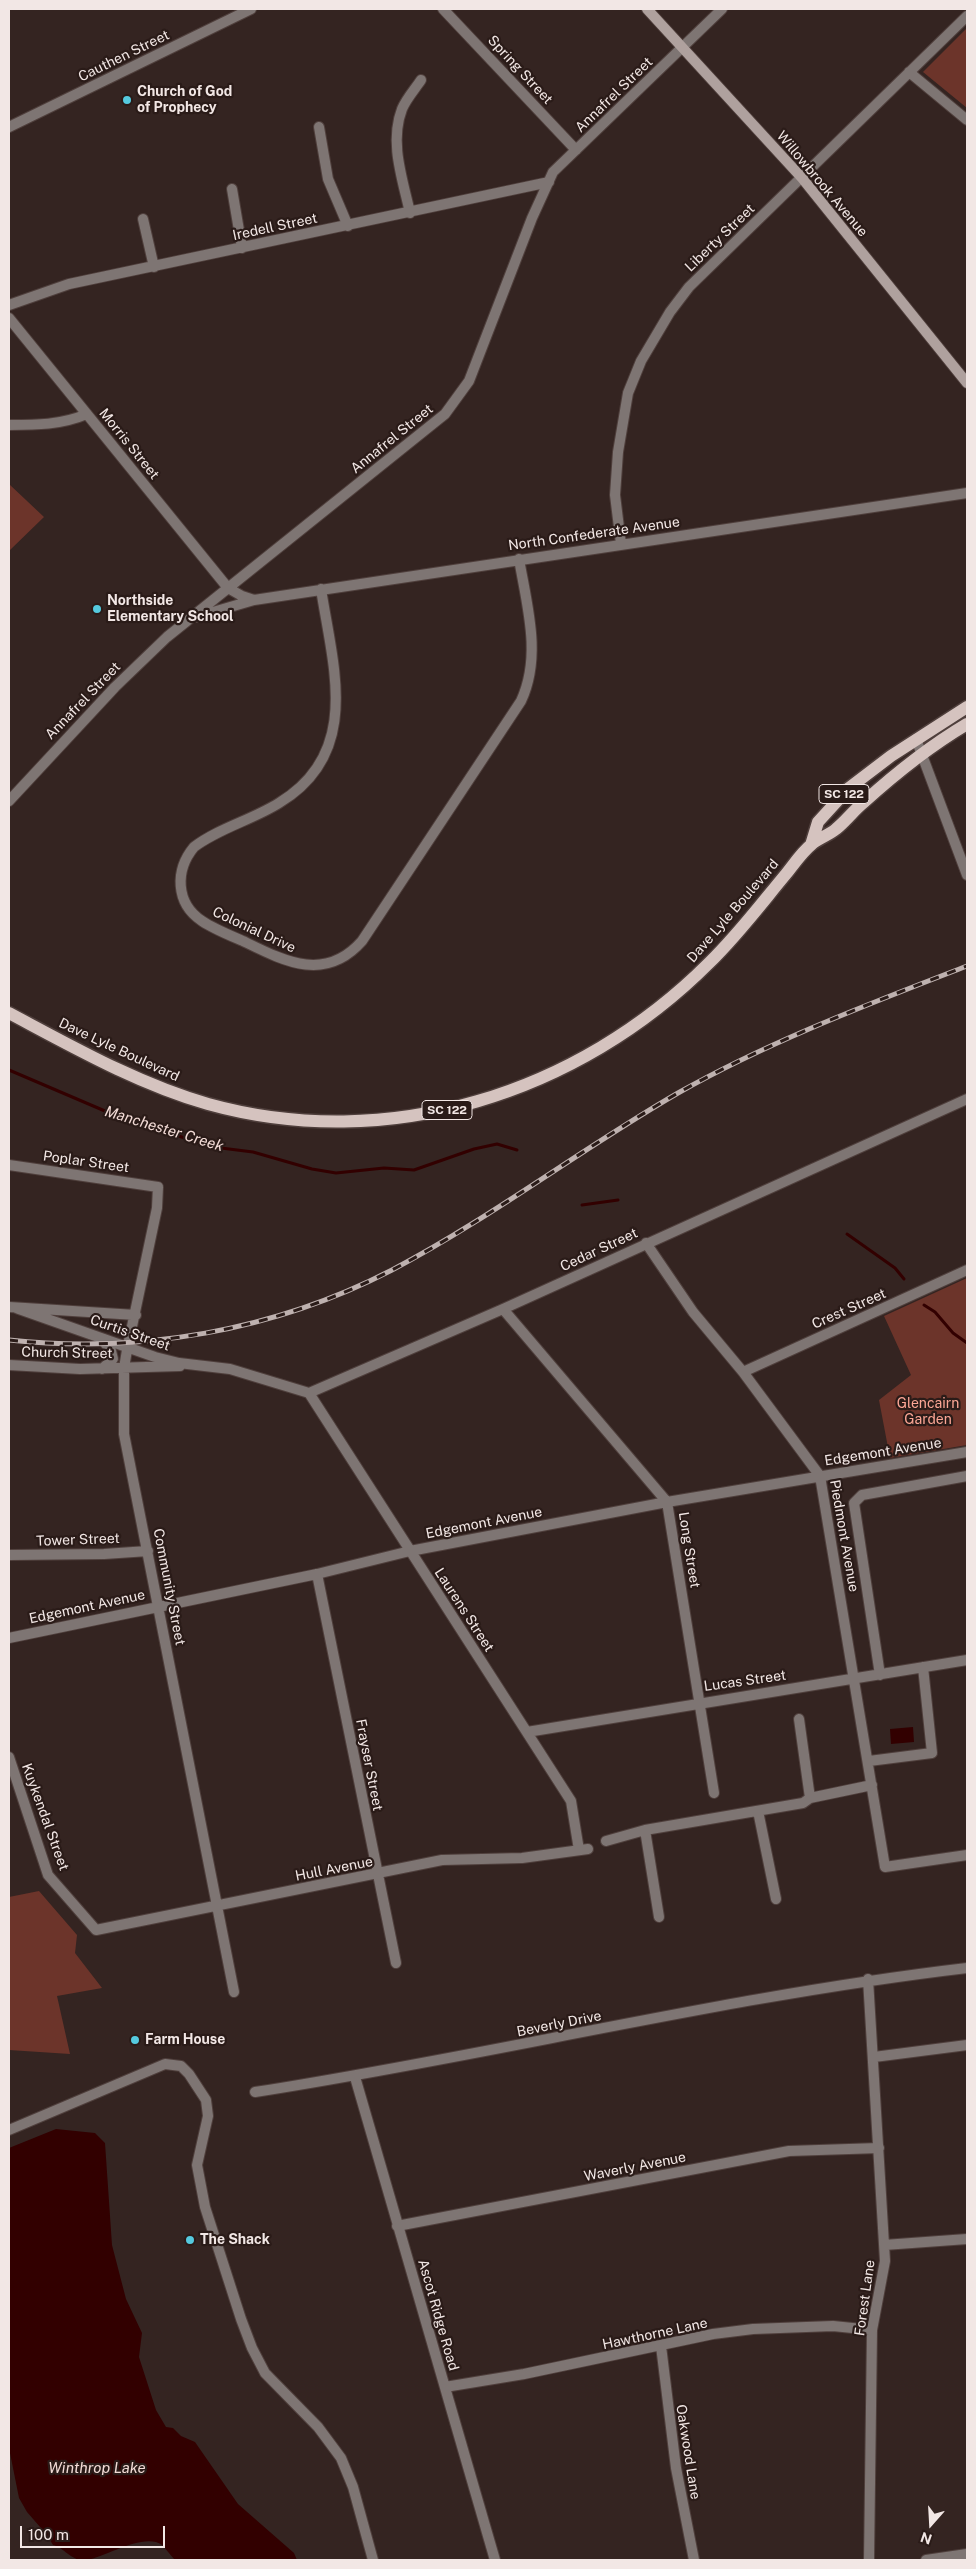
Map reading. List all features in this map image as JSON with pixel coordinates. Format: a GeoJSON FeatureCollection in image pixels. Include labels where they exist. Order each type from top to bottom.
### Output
{"type":"FeatureCollection","features":[{"type":"Feature","properties":{"kind":"main road","name":"Dave Lyle Boulevard"},"geometry":{"type":"LineString","coordinates":[[811,844],[818,822],[849,788],[916,739],[967,706]]}},
{"type":"Feature","properties":{"kind":"main road","name":"Dave Lyle Boulevard"},"geometry":{"type":"LineString","coordinates":[[9,1013],[140,1080],[217,1106],[270,1116],[315,1121],[364,1122],[430,1114],[495,1098],[557,1072],[627,1030],[679,991],[708,964],[811,844],[834,831],[862,803],[922,754],[967,724]]}},
{"type":"Feature","properties":{"kind":"street","name":"Cauthen Street"},"geometry":{"type":"LineString","coordinates":[[9,127],[251,9]]}},
{"type":"Feature","properties":{"kind":"street","name":"Willowbrook Avenue"},"geometry":{"type":"LineString","coordinates":[[647,9],[802,178],[967,383]]}},
{"type":"Feature","properties":{"kind":"street","name":"Annafrel Street"},"geometry":{"type":"LineString","coordinates":[[9,801],[115,687],[190,618],[445,414],[469,381],[532,218],[553,172],[722,9]]}},
{"type":"Feature","properties":{"kind":"street","name":"Spring Street"},"geometry":{"type":"LineString","coordinates":[[449,11],[576,150]]}},
{"type":"Feature","properties":{"kind":"street","name":"Liberty Street"},"geometry":{"type":"LineString","coordinates":[[621,544],[615,494],[618,452],[628,394],[641,361],[670,312],[689,287],[967,16]]}},
{"type":"Feature","properties":{"kind":"street"},"geometry":{"type":"LineString","coordinates":[[909,72],[967,120]]}},
{"type":"Feature","properties":{"kind":"street"},"geometry":{"type":"LineString","coordinates":[[410,213],[398,160],[397,134],[402,109],[421,80]]}},
{"type":"Feature","properties":{"kind":"street"},"geometry":{"type":"LineString","coordinates":[[319,127],[328,179],[348,226]]}},
{"type":"Feature","properties":{"kind":"street","name":"Iredell Street"},"geometry":{"type":"LineString","coordinates":[[9,305],[69,284],[410,213],[548,182]]}},
{"type":"Feature","properties":{"kind":"street"},"geometry":{"type":"LineString","coordinates":[[232,189],[242,248]]}},
{"type":"Feature","properties":{"kind":"street"},"geometry":{"type":"LineString","coordinates":[[143,219],[154,267]]}},
{"type":"Feature","properties":{"kind":"street","name":"Morris Street"},"geometry":{"type":"LineString","coordinates":[[9,318],[228,588]]}},
{"type":"Feature","properties":{"kind":"street"},"geometry":{"type":"LineString","coordinates":[[9,425],[56,424],[68,422],[87,414]]}},
{"type":"Feature","properties":{"kind":"street","name":"North Confederate Avenue"},"geometry":{"type":"LineString","coordinates":[[190,618],[254,600],[321,589],[967,493]]}},
{"type":"Feature","properties":{"kind":"street","name":"Colonial Drive"},"geometry":{"type":"LineString","coordinates":[[321,589],[337,703],[333,734],[323,759],[304,783],[288,798],[194,847],[185,860],[180,876],[184,902],[201,920],[288,962],[308,965],[336,960],[355,949],[362,941],[521,701],[531,674],[533,652],[520,559]]}},
{"type":"Feature","properties":{"kind":"street"},"geometry":{"type":"LineString","coordinates":[[228,588],[254,600]]}},
{"type":"Feature","properties":{"kind":"street"},"geometry":{"type":"LineString","coordinates":[[916,739],[967,875]]}},
{"type":"Feature","properties":{"kind":"street","name":"Cedar Street"},"geometry":{"type":"LineString","coordinates":[[309,1393],[503,1309],[967,1099]]}},
{"type":"Feature","properties":{"kind":"street","name":"Poplar Street"},"geometry":{"type":"LineString","coordinates":[[9,1165],[158,1186]]}},
{"type":"Feature","properties":{"kind":"street","name":"Community Street"},"geometry":{"type":"LineString","coordinates":[[158,1186],[157,1208],[124,1368],[124,1434],[234,1992]]}},
{"type":"Feature","properties":{"kind":"street","name":"Piedmont Avenue"},"geometry":{"type":"LineString","coordinates":[[646,1243],[694,1312],[742,1372],[820,1476],[885,1867],[967,1855]]}},
{"type":"Feature","properties":{"kind":"street","name":"Crest Street"},"geometry":{"type":"LineString","coordinates":[[742,1372],[967,1270]]}},
{"type":"Feature","properties":{"kind":"street","name":"Curtis Street"},"geometry":{"type":"LineString","coordinates":[[12,1307],[136,1315]]}},
{"type":"Feature","properties":{"kind":"street","name":"Curtis Street"},"geometry":{"type":"LineString","coordinates":[[12,1307],[155,1357],[238,1372],[309,1393]]}},
{"type":"Feature","properties":{"kind":"street","name":"Long Street"},"geometry":{"type":"LineString","coordinates":[[503,1309],[667,1502],[714,1793]]}},
{"type":"Feature","properties":{"kind":"street"},"geometry":{"type":"LineString","coordinates":[[102,1369],[113,1359],[111,1351],[102,1339],[104,1339]]}},
{"type":"Feature","properties":{"kind":"street"},"geometry":{"type":"LineString","coordinates":[[104,1339],[117,1351],[124,1368],[134,1358],[155,1357]]}},
{"type":"Feature","properties":{"kind":"street","name":"Church Street"},"geometry":{"type":"LineString","coordinates":[[9,1365],[102,1369],[192,1364]]}},
{"type":"Feature","properties":{"kind":"street","name":"Laurens Street"},"geometry":{"type":"LineString","coordinates":[[309,1393],[571,1801],[583,1849]]}},
{"type":"Feature","properties":{"kind":"street","name":"Edgemont Avenue"},"geometry":{"type":"LineString","coordinates":[[9,1638],[317,1574],[410,1551],[667,1502],[967,1452]]}},
{"type":"Feature","properties":{"kind":"street"},"geometry":{"type":"LineString","coordinates":[[880,1675],[854,1503],[862,1495],[967,1476]]}},
{"type":"Feature","properties":{"kind":"street","name":"Tower Street"},"geometry":{"type":"LineString","coordinates":[[9,1555],[104,1554],[148,1551]]}},
{"type":"Feature","properties":{"kind":"street","name":"Frayser Street"},"geometry":{"type":"LineString","coordinates":[[317,1574],[396,1962]]}},
{"type":"Feature","properties":{"kind":"street","name":"Lucas Street"},"geometry":{"type":"LineString","coordinates":[[527,1732],[700,1702],[967,1660]]}},
{"type":"Feature","properties":{"kind":"street"},"geometry":{"type":"LineString","coordinates":[[869,1765],[932,1754],[923,1667]]}},
{"type":"Feature","properties":{"kind":"street"},"geometry":{"type":"LineString","coordinates":[[799,1719],[810,1798]]}},
{"type":"Feature","properties":{"kind":"street","name":"Kuykendal Street"},"geometry":{"type":"LineString","coordinates":[[9,1757],[48,1875],[96,1930]]}},
{"type":"Feature","properties":{"kind":"street"},"geometry":{"type":"LineString","coordinates":[[606,1841],[645,1830],[803,1803],[810,1798],[872,1786]]}},
{"type":"Feature","properties":{"kind":"street"},"geometry":{"type":"LineString","coordinates":[[758,1810],[776,1900]]}},
{"type":"Feature","properties":{"kind":"street"},"geometry":{"type":"LineString","coordinates":[[645,1830],[659,1917]]}},
{"type":"Feature","properties":{"kind":"street","name":"Hull Avenue"},"geometry":{"type":"LineString","coordinates":[[96,1930],[442,1860],[522,1858],[583,1849]]}},
{"type":"Feature","properties":{"kind":"street","name":"Beverly Drive"},"geometry":{"type":"LineString","coordinates":[[255,2092],[355,2077],[868,1980],[967,1968]]}},
{"type":"Feature","properties":{"kind":"street","name":"Forest Lane"},"geometry":{"type":"LineString","coordinates":[[868,1980],[885,2261],[872,2330],[869,2560]]}},
{"type":"Feature","properties":{"kind":"street"},"geometry":{"type":"LineString","coordinates":[[874,2057],[967,2045]]}},
{"type":"Feature","properties":{"kind":"street"},"geometry":{"type":"LineString","coordinates":[[9,2130],[165,2064],[181,2066],[190,2074],[206,2100],[208,2116],[197,2165],[205,2207],[241,2320],[265,2373],[318,2427],[341,2458],[353,2488],[373,2560]]}},
{"type":"Feature","properties":{"kind":"street","name":"Ascot Ridge Road"},"geometry":{"type":"LineString","coordinates":[[355,2077],[495,2560]]}},
{"type":"Feature","properties":{"kind":"street","name":"Waverly Avenue"},"geometry":{"type":"LineString","coordinates":[[397,2226],[789,2151],[879,2148]]}},
{"type":"Feature","properties":{"kind":"street"},"geometry":{"type":"LineString","coordinates":[[884,2245],[967,2239]]}},
{"type":"Feature","properties":{"kind":"street","name":"Hawthorne Lane"},"geometry":{"type":"LineString","coordinates":[[444,2387],[533,2373],[713,2334],[761,2328],[833,2326],[872,2330]]}},
{"type":"Feature","properties":{"kind":"street","name":"Oakwood Lane"},"geometry":{"type":"LineString","coordinates":[[661,2346],[676,2468],[694,2560]]}},
{"type":"Feature","properties":{"kind":"street"},"geometry":{"type":"LineString","coordinates":[[926,2560],[967,2554]]}},
{"type":"Feature","properties":{"kind":"green space"},"geometry":{"type":"Polygon","coordinates":[[[967,28],[967,108],[923,72],[967,28]]]}},
{"type":"Feature","properties":{"kind":"green space"},"geometry":{"type":"Polygon","coordinates":[[[9,484],[44,517],[9,551],[9,484]]]}},
{"type":"Feature","properties":{"kind":"green space","name":"Glencairn Garden"},"geometry":{"type":"Polygon","coordinates":[[[967,1278],[967,1445],[890,1458],[879,1400],[911,1375],[884,1316],[967,1278]]]}},
{"type":"Feature","properties":{"kind":"green space"},"geometry":{"type":"Polygon","coordinates":[[[39,1891],[77,1935],[75,1953],[102,1988],[57,1996],[70,2054],[9,2050],[9,1897],[39,1891]]]}},
{"type":"Feature","properties":{"kind":"water"},"geometry":{"type":"Polygon","coordinates":[[[913,1727],[914,1742],[891,1744],[890,1729],[913,1727]]]}},
{"type":"Feature","properties":{"kind":"water","name":"Winthrop Lake"},"geometry":{"type":"Polygon","coordinates":[[[56,2129],[95,2133],[105,2143],[112,2245],[126,2299],[142,2333],[139,2357],[156,2410],[166,2427],[173,2428],[181,2436],[195,2442],[238,2504],[294,2553],[297,2560],[175,2560],[162,2545],[145,2541],[125,2546],[95,2558],[87,2560],[77,2559],[53,2545],[27,2512],[19,2498],[9,2448],[9,2148],[56,2129]]]}},
{"type":"Feature","properties":{"kind":"waterway","name":"Manchester Creek"},"geometry":{"type":"LineString","coordinates":[[9,1070],[119,1117],[213,1147],[253,1152],[312,1169],[336,1173],[384,1168],[414,1170],[474,1149],[497,1144],[517,1150]]}},
{"type":"Feature","properties":{"kind":"waterway"},"geometry":{"type":"LineString","coordinates":[[582,1205],[618,1200]]}},
{"type":"Feature","properties":{"kind":"waterway"},"geometry":{"type":"LineString","coordinates":[[847,1234],[895,1268],[904,1279]]}},
{"type":"Feature","properties":{"kind":"waterway"},"geometry":{"type":"LineString","coordinates":[[924,1305],[935,1312],[953,1333],[967,1343]]}},
{"type":"Feature","properties":{"kind":"railway"},"geometry":{"type":"LineString","coordinates":[[9,1340],[58,1344],[108,1344],[157,1340],[254,1323],[301,1309],[347,1291],[429,1250],[606,1137],[713,1074],[820,1024],[967,966]]}},
{"type":"Feature","properties":{"kind":"place","name":"Church of God of Prophecy"},"geometry":{"type":"Point","coordinates":[127,100]}},
{"type":"Feature","properties":{"kind":"place","name":"Northside Elementary School"},"geometry":{"type":"Point","coordinates":[97,609]}},
{"type":"Feature","properties":{"kind":"place","name":"Farm House"},"geometry":{"type":"Point","coordinates":[135,2040]}},
{"type":"Feature","properties":{"kind":"place","name":"The Shack"},"geometry":{"type":"Point","coordinates":[190,2240]}}]}
